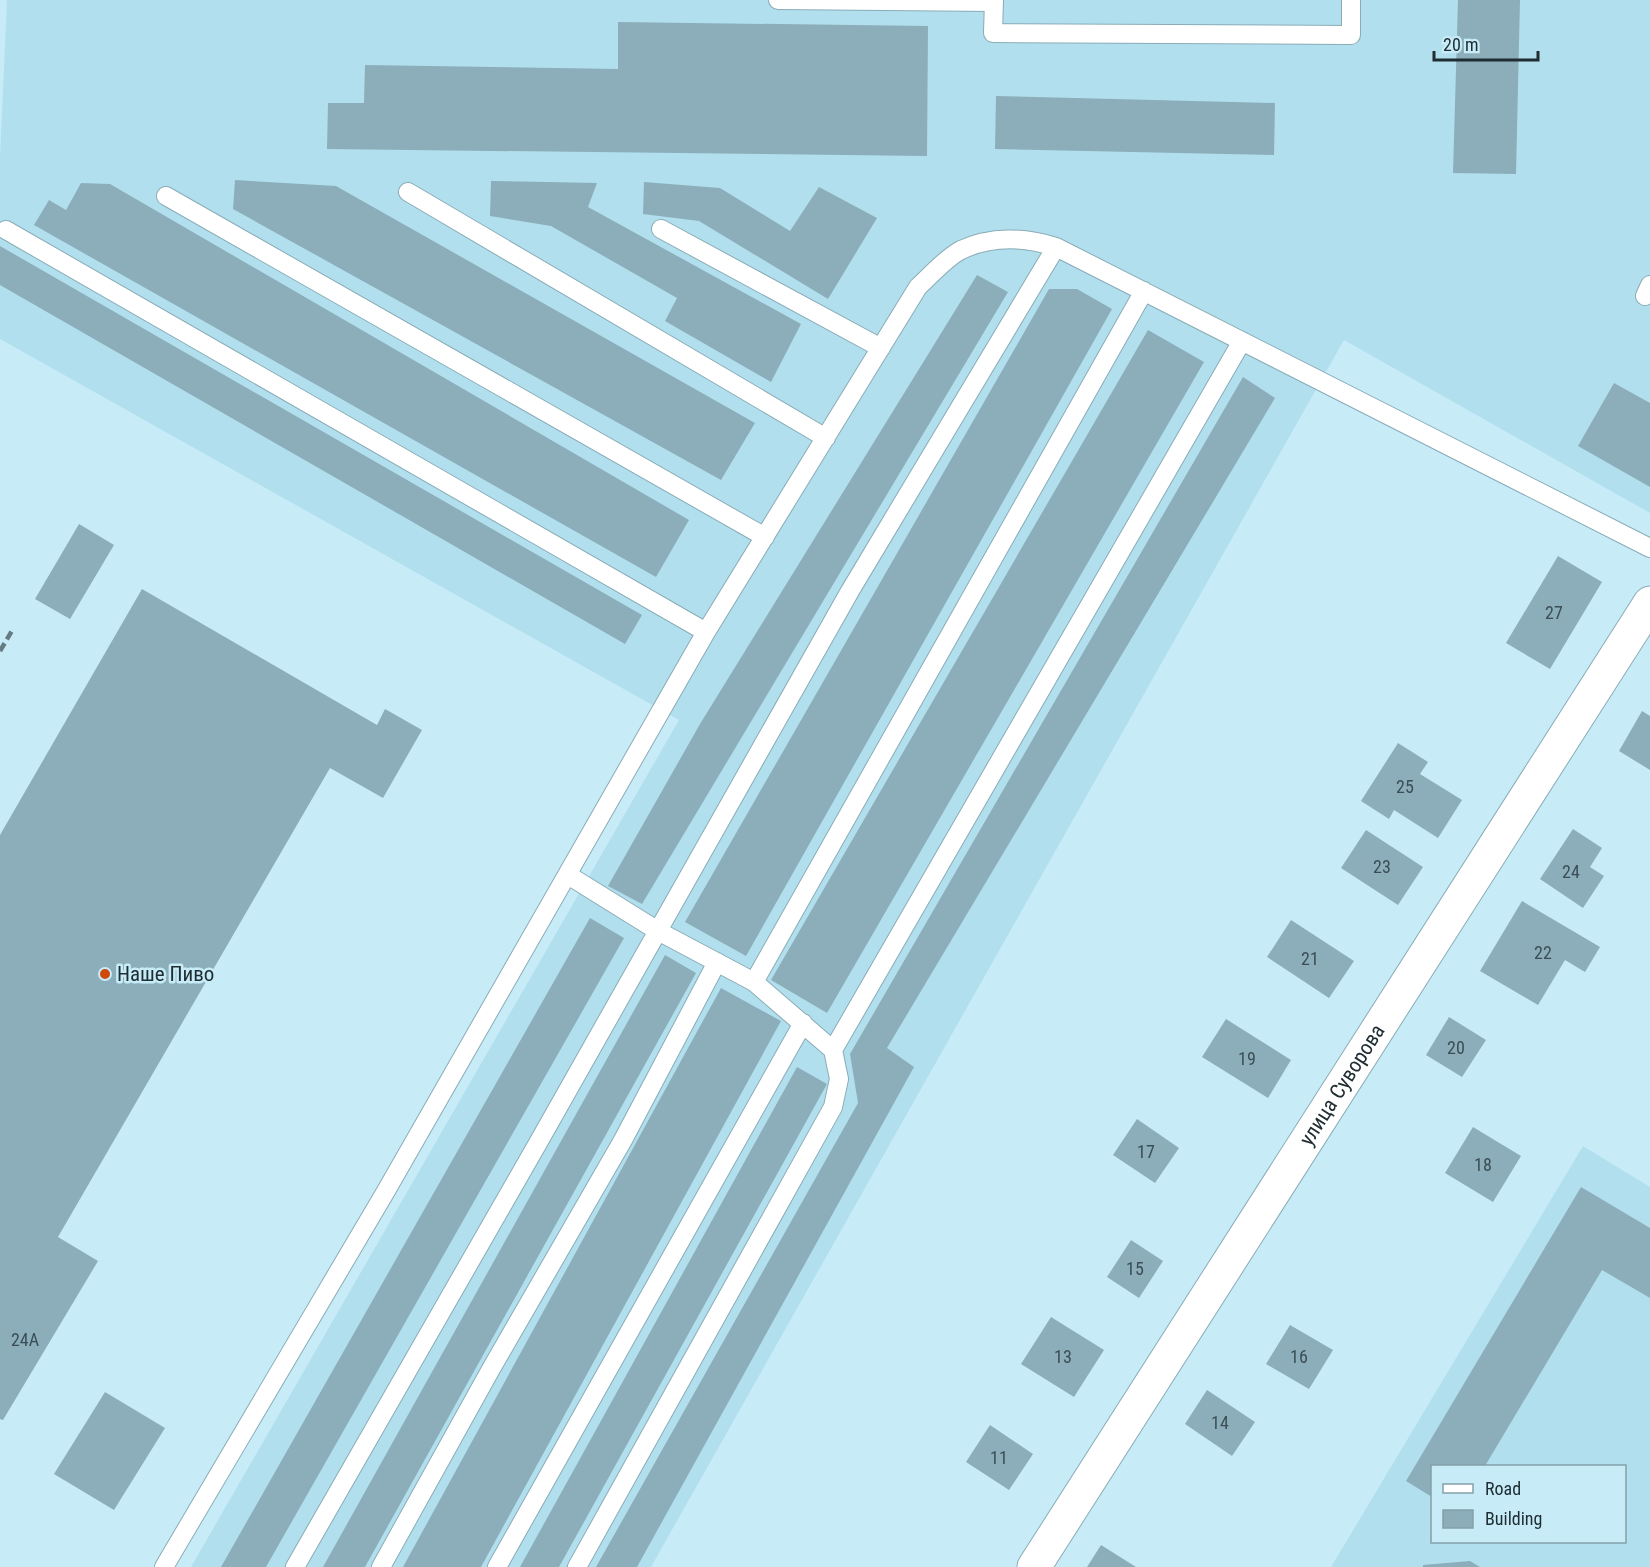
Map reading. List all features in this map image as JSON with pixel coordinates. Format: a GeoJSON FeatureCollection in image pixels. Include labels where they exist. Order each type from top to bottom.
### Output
{"type":"FeatureCollection","features":[{"type":"Feature","properties":{"kind":"street","name":"улица Суворова"},"geometry":{"type":"LineString","coordinates":[[1034,1567],[1650,603]]}},
{"type":"Feature","properties":{"kind":"lane"},"geometry":{"type":"LineString","coordinates":[[778,0],[994,1],[993,33],[1351,35],[1352,0]]}},
{"type":"Feature","properties":{"kind":"lane"},"geometry":{"type":"LineString","coordinates":[[408,192],[826,438]]}},
{"type":"Feature","properties":{"kind":"lane"},"geometry":{"type":"LineString","coordinates":[[166,196],[765,537]]}},
{"type":"Feature","properties":{"kind":"lane"},"geometry":{"type":"LineString","coordinates":[[661,229],[880,348]]}},
{"type":"Feature","properties":{"kind":"lane"},"geometry":{"type":"LineString","coordinates":[[6,230],[706,632]]}},
{"type":"Feature","properties":{"kind":"lane"},"geometry":{"type":"LineString","coordinates":[[164,1567],[387,1191],[706,632],[918,287],[959,251],[994,239],[1040,242],[1056,247],[1650,548]]}},
{"type":"Feature","properties":{"kind":"lane"},"geometry":{"type":"LineString","coordinates":[[295,1567],[850,591],[1056,247]]}},
{"type":"Feature","properties":{"kind":"lane"},"geometry":{"type":"LineString","coordinates":[[754,982],[1144,291]]}},
{"type":"Feature","properties":{"kind":"lane"},"geometry":{"type":"LineString","coordinates":[[833,1050],[1242,341]]}},
{"type":"Feature","properties":{"kind":"lane"},"geometry":{"type":"LineString","coordinates":[[568,875],[658,931],[754,982],[833,1050],[839,1079],[833,1107],[577,1567]]}},
{"type":"Feature","properties":{"kind":"lane"},"geometry":{"type":"LineString","coordinates":[[381,1567],[491,1369],[623,1140],[717,962]]}},
{"type":"Feature","properties":{"kind":"lane"},"geometry":{"type":"LineString","coordinates":[[497,1567],[802,1023]]}},
{"type":"Feature","properties":{"kind":"shaded area"},"geometry":{"type":"Polygon","coordinates":[[[7,0],[1650,0],[1650,513],[1344,340],[651,1567],[191,1567],[679,720],[0,339],[0,157],[7,0]]]}},
{"type":"Feature","properties":{"kind":"shaded area"},"geometry":{"type":"Polygon","coordinates":[[[1583,1146],[1650,1187],[1650,1567],[1331,1567],[1583,1146]]]}},
{"type":"Feature","properties":{"kind":"building"},"geometry":{"type":"Polygon","coordinates":[[[1458,0],[1520,0],[1516,174],[1453,173],[1458,0]]]}},
{"type":"Feature","properties":{"kind":"building"},"geometry":{"type":"Polygon","coordinates":[[[618,22],[928,26],[927,156],[327,149],[328,103],[364,103],[365,65],[618,69],[618,22]]]}},
{"type":"Feature","properties":{"kind":"building"},"geometry":{"type":"Polygon","coordinates":[[[996,96],[1275,103],[1274,155],[995,149],[996,96]]]}},
{"type":"Feature","properties":{"kind":"building"},"geometry":{"type":"Polygon","coordinates":[[[235,180],[336,186],[755,423],[721,480],[233,209],[235,180]]]}},
{"type":"Feature","properties":{"kind":"building"},"geometry":{"type":"Polygon","coordinates":[[[491,181],[597,183],[588,207],[801,324],[771,382],[665,321],[677,298],[551,226],[490,216],[491,181]]]}},
{"type":"Feature","properties":{"kind":"building"},"geometry":{"type":"Polygon","coordinates":[[[644,182],[720,188],[790,231],[819,187],[877,218],[828,299],[699,221],[643,214],[644,182]]]}},
{"type":"Feature","properties":{"kind":"building"},"geometry":{"type":"Polygon","coordinates":[[[81,183],[110,184],[689,520],[656,577],[34,225],[49,200],[66,210],[81,183]]]}},
{"type":"Feature","properties":{"kind":"building"},"geometry":{"type":"Polygon","coordinates":[[[0,246],[642,615],[625,644],[0,285],[0,246]]]}},
{"type":"Feature","properties":{"kind":"building"},"geometry":{"type":"Polygon","coordinates":[[[977,275],[1008,292],[642,904],[608,886],[700,724],[977,275]]]}},
{"type":"Feature","properties":{"kind":"building"},"geometry":{"type":"Polygon","coordinates":[[[1049,289],[1077,289],[1112,309],[746,956],[685,922],[1049,289]]]}},
{"type":"Feature","properties":{"kind":"building"},"geometry":{"type":"Polygon","coordinates":[[[1148,330],[1204,362],[827,1013],[771,980],[1148,330]]]}},
{"type":"Feature","properties":{"kind":"building"},"geometry":{"type":"Polygon","coordinates":[[[1243,377],[1275,398],[887,1048],[914,1067],[637,1567],[596,1567],[858,1103],[850,1054],[1243,377]]]}},
{"type":"Feature","properties":{"kind":"building"},"geometry":{"type":"Polygon","coordinates":[[[1614,383],[1650,403],[1650,487],[1578,446],[1614,383]]]}},
{"type":"Feature","properties":{"kind":"building"},"geometry":{"type":"Polygon","coordinates":[[[79,524],[114,545],[70,619],[35,599],[79,524]]]}},
{"type":"Feature","properties":{"kind":"building"},"geometry":{"type":"Polygon","coordinates":[[[1558,556],[1602,582],[1550,669],[1506,643],[1558,556]]]}},
{"type":"Feature","properties":{"kind":"building","name":"Наше Пиво"},"geometry":{"type":"Polygon","coordinates":[[[142,589],[377,725],[385,709],[422,730],[383,798],[330,768],[58,1237],[98,1261],[3,1420],[0,1419],[0,835],[142,589]]]}},
{"type":"Feature","properties":{"kind":"building"},"geometry":{"type":"Polygon","coordinates":[[[1642,711],[1650,716],[1650,770],[1619,751],[1642,711]]]}},
{"type":"Feature","properties":{"kind":"building"},"geometry":{"type":"Polygon","coordinates":[[[1398,743],[1428,762],[1420,774],[1462,800],[1438,838],[1394,810],[1389,819],[1361,801],[1398,743]]]}},
{"type":"Feature","properties":{"kind":"building"},"geometry":{"type":"Polygon","coordinates":[[[1573,829],[1602,848],[1590,867],[1604,876],[1583,908],[1540,879],[1573,829]]]}},
{"type":"Feature","properties":{"kind":"building"},"geometry":{"type":"Polygon","coordinates":[[[1366,830],[1423,867],[1398,905],[1341,868],[1366,830]]]}},
{"type":"Feature","properties":{"kind":"building"},"geometry":{"type":"Polygon","coordinates":[[[1522,901],[1600,947],[1585,972],[1565,960],[1538,1005],[1480,971],[1522,901]]]}},
{"type":"Feature","properties":{"kind":"building"},"geometry":{"type":"Polygon","coordinates":[[[590,918],[624,938],[266,1567],[221,1567],[590,918]]]}},
{"type":"Feature","properties":{"kind":"building"},"geometry":{"type":"Polygon","coordinates":[[[1291,920],[1354,961],[1329,998],[1267,957],[1291,920]]]}},
{"type":"Feature","properties":{"kind":"building"},"geometry":{"type":"Polygon","coordinates":[[[665,955],[696,973],[365,1567],[323,1567],[665,955]]]}},
{"type":"Feature","properties":{"kind":"building"},"geometry":{"type":"Polygon","coordinates":[[[721,988],[781,1021],[481,1567],[403,1567],[721,988]]]}},
{"type":"Feature","properties":{"kind":"building"},"geometry":{"type":"Polygon","coordinates":[[[1449,1017],[1486,1040],[1462,1077],[1426,1055],[1449,1017]]]}},
{"type":"Feature","properties":{"kind":"building"},"geometry":{"type":"Polygon","coordinates":[[[1226,1019],[1291,1060],[1268,1098],[1202,1057],[1226,1019]]]}},
{"type":"Feature","properties":{"kind":"building"},"geometry":{"type":"Polygon","coordinates":[[[797,1067],[827,1084],[559,1567],[520,1567],[797,1067]]]}},
{"type":"Feature","properties":{"kind":"building"},"geometry":{"type":"Polygon","coordinates":[[[1137,1119],[1179,1148],[1155,1183],[1113,1155],[1137,1119]]]}},
{"type":"Feature","properties":{"kind":"building"},"geometry":{"type":"Polygon","coordinates":[[[1473,1127],[1521,1156],[1493,1202],[1445,1173],[1473,1127]]]}},
{"type":"Feature","properties":{"kind":"building"},"geometry":{"type":"Polygon","coordinates":[[[1581,1187],[1650,1228],[1650,1298],[1602,1270],[1486,1465],[1431,1465],[1431,1496],[1406,1481],[1581,1187]]]}},
{"type":"Feature","properties":{"kind":"building"},"geometry":{"type":"Polygon","coordinates":[[[1131,1240],[1163,1261],[1139,1298],[1107,1277],[1131,1240]]]}},
{"type":"Feature","properties":{"kind":"building"},"geometry":{"type":"Polygon","coordinates":[[[1051,1317],[1104,1350],[1074,1397],[1021,1364],[1051,1317]]]}},
{"type":"Feature","properties":{"kind":"building"},"geometry":{"type":"Polygon","coordinates":[[[1290,1325],[1333,1350],[1309,1389],[1266,1364],[1290,1325]]]}},
{"type":"Feature","properties":{"kind":"building"},"geometry":{"type":"Polygon","coordinates":[[[1207,1390],[1255,1422],[1232,1456],[1185,1424],[1207,1390]]]}},
{"type":"Feature","properties":{"kind":"building"},"geometry":{"type":"Polygon","coordinates":[[[105,1392],[165,1428],[114,1510],[54,1474],[105,1392]]]}},
{"type":"Feature","properties":{"kind":"building"},"geometry":{"type":"Polygon","coordinates":[[[990,1425],[1033,1454],[1009,1490],[966,1462],[990,1425]]]}},
{"type":"Feature","properties":{"kind":"building"},"geometry":{"type":"Polygon","coordinates":[[[1101,1545],[1136,1567],[1087,1567],[1101,1545]]]}},
{"type":"Feature","properties":{"kind":"building"},"geometry":{"type":"Polygon","coordinates":[[[1470,1561],[1480,1567],[1423,1567],[1423,1565],[1470,1561]]]}},
{"type":"Feature","properties":{"kind":"railway"},"geometry":{"type":"LineString","coordinates":[[0,651],[13,629]]}},
{"type":"Feature","properties":{"kind":"place","name":"Наше Пиво"},"geometry":{"type":"Point","coordinates":[105,974]}}]}
